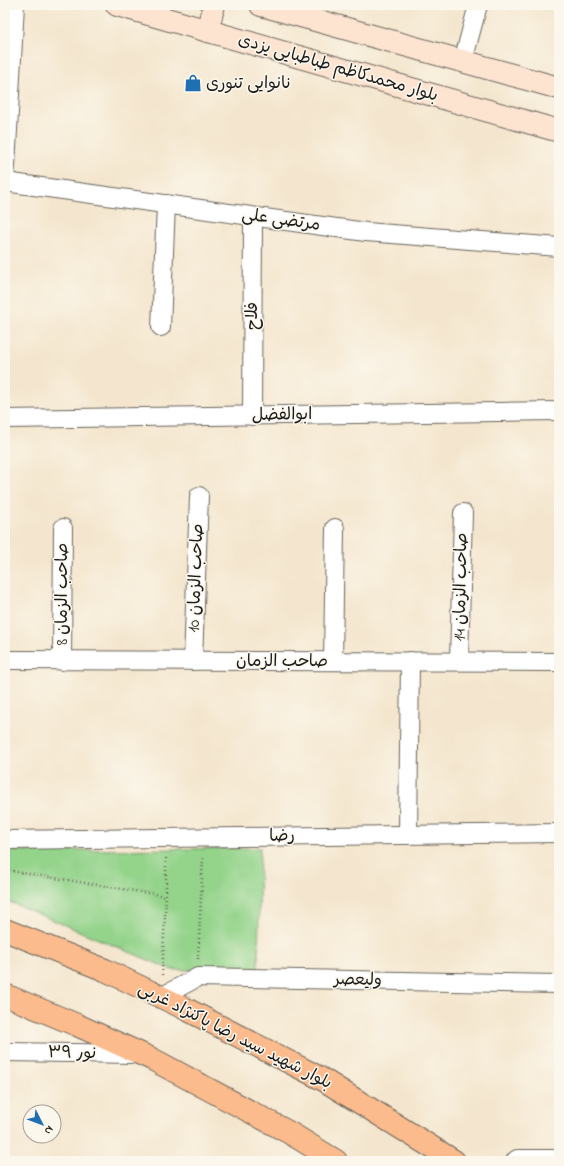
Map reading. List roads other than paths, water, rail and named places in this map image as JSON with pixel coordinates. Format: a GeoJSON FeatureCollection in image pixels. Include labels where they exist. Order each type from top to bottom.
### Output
{"type":"FeatureCollection","features":[{"type":"Feature","properties":{"kind":"main road","name":"بلوار محمدکاظم طباطبایی یزدی"},"geometry":{"type":"LineString","coordinates":[[117,5],[559,130]]}},
{"type":"Feature","properties":{"kind":"main road"},"geometry":{"type":"LineString","coordinates":[[207,31],[214,5]]}},
{"type":"Feature","properties":{"kind":"main road"},"geometry":{"type":"LineString","coordinates":[[261,5],[291,9],[463,61],[559,88]]}},
{"type":"Feature","properties":{"kind":"main road","name":"بلوار شهید سید رضا پاکنژاد غربی"},"geometry":{"type":"LineString","coordinates":[[5,930],[105,970],[322,1079],[454,1161]]}},
{"type":"Feature","properties":{"kind":"main road"},"geometry":{"type":"LineString","coordinates":[[5,995],[140,1054],[290,1133],[336,1161]]}},
{"type":"Feature","properties":{"kind":"street"},"geometry":{"type":"LineString","coordinates":[[5,183],[15,5]]}},
{"type":"Feature","properties":{"kind":"street"},"geometry":{"type":"LineString","coordinates":[[463,61],[478,5]]}},
{"type":"Feature","properties":{"kind":"street","name":"مرتضی علی"},"geometry":{"type":"LineString","coordinates":[[5,183],[366,232],[559,247]]}},
{"type":"Feature","properties":{"kind":"street"},"geometry":{"type":"LineString","coordinates":[[160,327],[166,204]]}},
{"type":"Feature","properties":{"kind":"street","name":"فلاح"},"geometry":{"type":"LineString","coordinates":[[252,416],[253,216]]}},
{"type":"Feature","properties":{"kind":"street","name":"ابوالفضل"},"geometry":{"type":"LineString","coordinates":[[5,419],[559,411]]}},
{"type":"Feature","properties":{"kind":"street","name":"صاحب الزمان 10"},"geometry":{"type":"LineString","coordinates":[[193,661],[199,496]]}},
{"type":"Feature","properties":{"kind":"street","name":"صاحب الزمان 14"},"geometry":{"type":"LineString","coordinates":[[459,662],[463,513]]}},
{"type":"Feature","properties":{"kind":"street","name":"صاحب الزمان 8"},"geometry":{"type":"LineString","coordinates":[[62,660],[63,528]]}},
{"type":"Feature","properties":{"kind":"street"},"geometry":{"type":"LineString","coordinates":[[333,661],[335,528]]}},
{"type":"Feature","properties":{"kind":"street","name":"صاحب الزمان"},"geometry":{"type":"LineString","coordinates":[[5,660],[559,662]]}},
{"type":"Feature","properties":{"kind":"street"},"geometry":{"type":"LineString","coordinates":[[408,835],[410,661]]}},
{"type":"Feature","properties":{"kind":"street","name":"رضا"},"geometry":{"type":"LineString","coordinates":[[5,840],[559,833]]}},
{"type":"Feature","properties":{"kind":"street","name":"ولیعصر"},"geometry":{"type":"LineString","coordinates":[[161,997],[198,977],[559,984]]}},
{"type":"Feature","properties":{"kind":"street","name":"نور ۳۹"},"geometry":{"type":"LineString","coordinates":[[5,1052],[140,1054]]}},
{"type":"Feature","properties":{"kind":"street"},"geometry":{"type":"LineString","coordinates":[[515,1161],[518,1159],[559,1160]]}},
{"type":"Feature","properties":{"kind":"place","name":"نانوایی تنوری"},"geometry":{"type":"Point","coordinates":[193,83]}}]}
